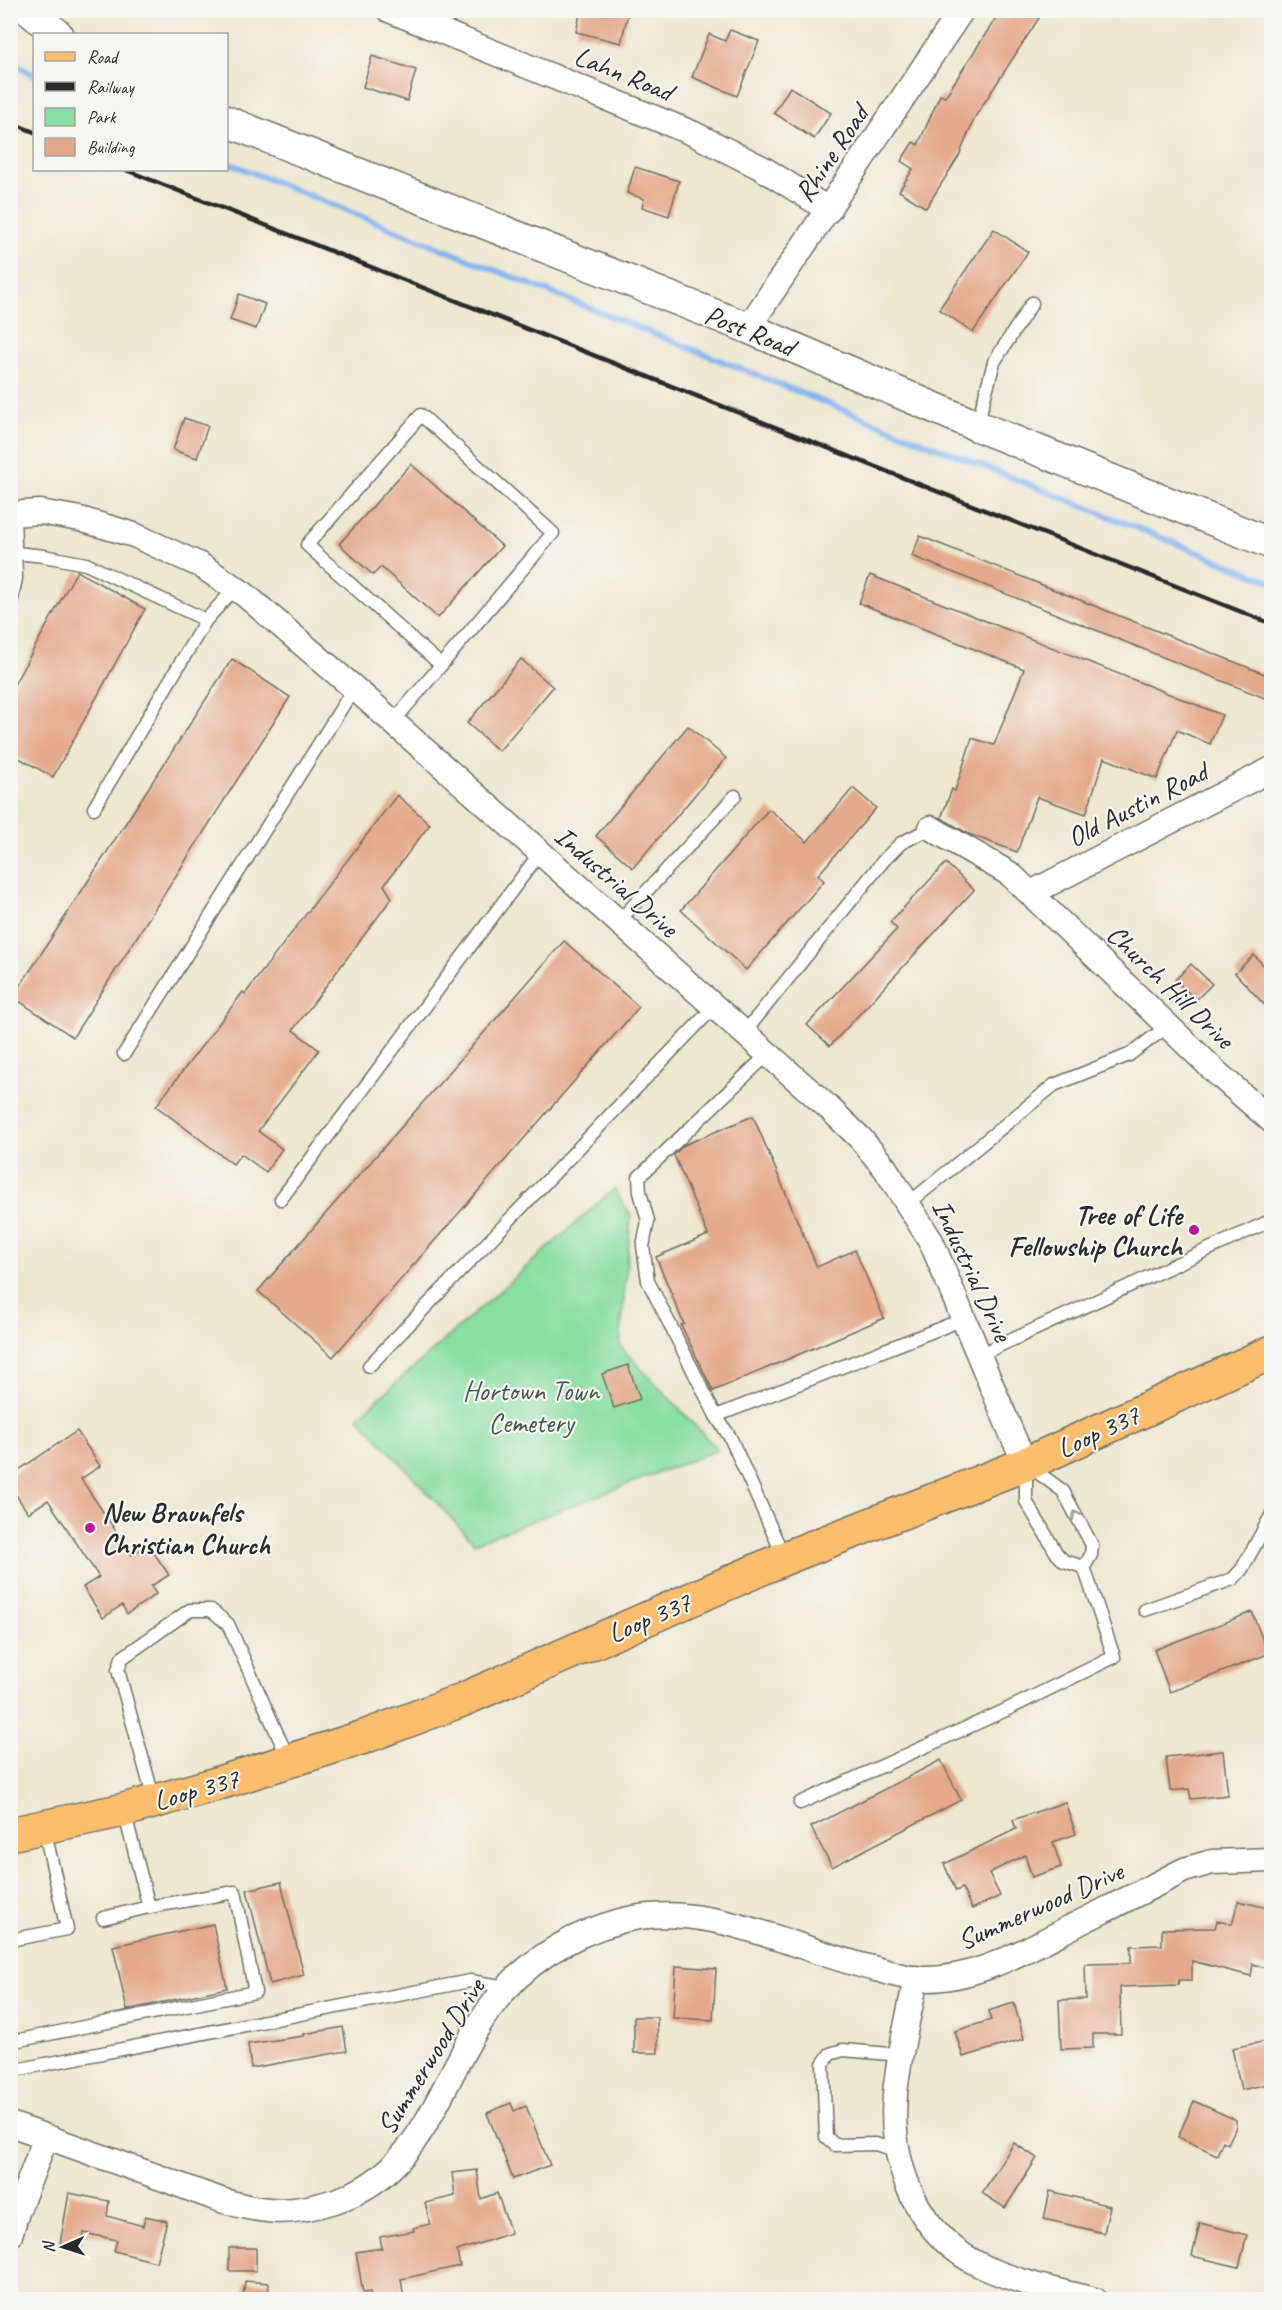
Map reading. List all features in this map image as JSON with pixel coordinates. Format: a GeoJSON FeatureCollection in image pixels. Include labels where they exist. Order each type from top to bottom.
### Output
{"type":"FeatureCollection","features":[{"type":"Feature","properties":{"kind":"main road","name":"Loop 337"},"geometry":{"type":"LineString","coordinates":[[10,1834],[139,1806],[213,1785],[364,1737],[462,1700],[785,1558],[1026,1464],[1270,1356]]}},
{"type":"Feature","properties":{"kind":"street"},"geometry":{"type":"LineString","coordinates":[[29,10],[56,33]]}},
{"type":"Feature","properties":{"kind":"street","name":"Lahn Road"},"geometry":{"type":"LineString","coordinates":[[389,10],[692,133],[762,168],[829,210]]}},
{"type":"Feature","properties":{"kind":"street","name":"Rhine Road"},"geometry":{"type":"LineString","coordinates":[[748,328],[963,10]]}},
{"type":"Feature","properties":{"kind":"street","name":"Post Road"},"geometry":{"type":"LineString","coordinates":[[228,122],[748,328],[977,426],[1272,544]]}},
{"type":"Feature","properties":{"kind":"street","name":"Industrial Drive"},"geometry":{"type":"LineString","coordinates":[[12,514],[40,512],[70,517],[134,535],[200,566],[235,588],[393,722],[860,1138],[885,1168],[931,1241],[1026,1464]]}},
{"type":"Feature","properties":{"kind":"street","name":"Old Austin Road"},"geometry":{"type":"LineString","coordinates":[[1031,893],[1272,769]]}},
{"type":"Feature","properties":{"kind":"street","name":"Church Hill Drive"},"geometry":{"type":"LineString","coordinates":[[932,828],[1010,874],[1168,1026],[1272,1121]]}},
{"type":"Feature","properties":{"kind":"street","name":"Summerwood Drive"},"geometry":{"type":"LineString","coordinates":[[10,2124],[247,2207],[290,2211],[313,2208],[366,2187],[391,2169],[410,2148],[431,2117],[470,2038],[490,2008],[530,1964],[563,1943],[592,1930],[624,1920],[661,1917],[697,1918],[742,1925],[840,1961],[916,1978],[947,1977],[980,1970],[1021,1952],[1184,1870],[1212,1862],[1272,1860]]}},
{"type":"Feature","properties":{"kind":"street"},"geometry":{"type":"LineString","coordinates":[[916,1978],[895,2094],[896,2150],[902,2176],[917,2208],[933,2228],[959,2253],[984,2267],[1018,2280],[1095,2300]]}},
{"type":"Feature","properties":{"kind":"street"},"geometry":{"type":"LineString","coordinates":[[10,2235],[46,2137]]}},
{"type":"Feature","properties":{"kind":"lane"},"geometry":{"type":"LineString","coordinates":[[977,426],[994,362],[1032,303]]}},
{"type":"Feature","properties":{"kind":"lane"},"geometry":{"type":"LineString","coordinates":[[393,722],[553,533],[421,415],[307,545],[441,665]]}},
{"type":"Feature","properties":{"kind":"lane"},"geometry":{"type":"LineString","coordinates":[[10,608],[16,578],[12,514]]}},
{"type":"Feature","properties":{"kind":"lane"},"geometry":{"type":"LineString","coordinates":[[16,553],[86,564],[206,620]]}},
{"type":"Feature","properties":{"kind":"lane"},"geometry":{"type":"LineString","coordinates":[[94,808],[206,620],[235,588]]}},
{"type":"Feature","properties":{"kind":"lane"},"geometry":{"type":"LineString","coordinates":[[123,1054],[354,688]]}},
{"type":"Feature","properties":{"kind":"lane"},"geometry":{"type":"LineString","coordinates":[[618,922],[735,796]]}},
{"type":"Feature","properties":{"kind":"lane"},"geometry":{"type":"LineString","coordinates":[[744,1033],[884,860],[901,843],[932,828]]}},
{"type":"Feature","properties":{"kind":"lane"},"geometry":{"type":"LineString","coordinates":[[281,1199],[540,853]]}},
{"type":"Feature","properties":{"kind":"lane"},"geometry":{"type":"LineString","coordinates":[[369,1366],[714,1007]]}},
{"type":"Feature","properties":{"kind":"lane"},"geometry":{"type":"LineString","coordinates":[[909,1203],[1054,1085],[1129,1055],[1168,1026]]}},
{"type":"Feature","properties":{"kind":"lane"},"geometry":{"type":"LineString","coordinates":[[768,1054],[639,1177],[640,1192],[648,1221],[643,1246],[648,1281],[716,1416],[730,1437],[785,1558]]}},
{"type":"Feature","properties":{"kind":"lane"},"geometry":{"type":"LineString","coordinates":[[979,1355],[1272,1220]]}},
{"type":"Feature","properties":{"kind":"lane"},"geometry":{"type":"LineString","coordinates":[[716,1416],[964,1319]]}},
{"type":"Feature","properties":{"kind":"lane"},"geometry":{"type":"LineString","coordinates":[[1026,1464],[1026,1501],[1057,1554],[1064,1561],[1084,1568]]}},
{"type":"Feature","properties":{"kind":"lane"},"geometry":{"type":"LineString","coordinates":[[800,1803],[1006,1710],[1114,1657],[1084,1568],[1091,1555],[1092,1545],[1063,1491],[1026,1464]]}},
{"type":"Feature","properties":{"kind":"lane"},"geometry":{"type":"LineString","coordinates":[[1145,1610],[1233,1579],[1242,1569],[1272,1514]]}},
{"type":"Feature","properties":{"kind":"lane"},"geometry":{"type":"LineString","coordinates":[[149,1907],[139,1806],[118,1670],[122,1658],[190,1610],[211,1610],[228,1624],[289,1760]]}},
{"type":"Feature","properties":{"kind":"lane"},"geometry":{"type":"LineString","coordinates":[[10,1940],[67,1929],[44,1827]]}},
{"type":"Feature","properties":{"kind":"lane"},"geometry":{"type":"LineString","coordinates":[[10,2042],[255,1992],[235,1892],[149,1907],[103,1918]]}},
{"type":"Feature","properties":{"kind":"lane"},"geometry":{"type":"LineString","coordinates":[[10,2071],[470,1981],[509,1988]]}},
{"type":"Feature","properties":{"kind":"lane"},"geometry":{"type":"LineString","coordinates":[[896,2150],[875,2144],[835,2145],[826,2137],[823,2064],[830,2054],[843,2050],[902,2055]]}},
{"type":"Feature","properties":{"kind":"green space","name":"Hortown Town Cemetery"},"geometry":{"type":"Polygon","coordinates":[[[614,1189],[631,1215],[620,1346],[718,1450],[474,1543],[358,1417],[614,1189]]]}},
{"type":"Feature","properties":{"kind":"building"},"geometry":{"type":"Polygon","coordinates":[[[581,10],[629,10],[621,43],[576,32],[581,10]]]}},
{"type":"Feature","properties":{"kind":"building"},"geometry":{"type":"Polygon","coordinates":[[[1001,10],[1028,10],[1039,18],[975,117],[959,156],[926,208],[899,191],[913,169],[901,161],[913,142],[918,145],[940,95],[945,97],[1001,10]]]}},
{"type":"Feature","properties":{"kind":"building"},"geometry":{"type":"Polygon","coordinates":[[[730,30],[759,41],[737,96],[692,77],[709,34],[725,41],[730,30]]]}},
{"type":"Feature","properties":{"kind":"building"},"geometry":{"type":"Polygon","coordinates":[[[372,56],[416,70],[407,101],[363,87],[372,56]]]}},
{"type":"Feature","properties":{"kind":"building"},"geometry":{"type":"Polygon","coordinates":[[[790,87],[831,113],[814,139],[774,113],[790,87]]]}},
{"type":"Feature","properties":{"kind":"building"},"geometry":{"type":"Polygon","coordinates":[[[635,167],[679,181],[669,216],[642,207],[644,199],[627,193],[635,167]]]}},
{"type":"Feature","properties":{"kind":"building"},"geometry":{"type":"Polygon","coordinates":[[[994,229],[1028,252],[973,332],[939,309],[994,229]]]}},
{"type":"Feature","properties":{"kind":"building"},"geometry":{"type":"Polygon","coordinates":[[[239,294],[265,304],[256,329],[230,320],[239,294]]]}},
{"type":"Feature","properties":{"kind":"building"},"geometry":{"type":"Polygon","coordinates":[[[184,418],[208,426],[197,458],[173,450],[184,418]]]}},
{"type":"Feature","properties":{"kind":"building"},"geometry":{"type":"Polygon","coordinates":[[[411,464],[502,546],[438,618],[381,567],[373,575],[339,544],[411,464]]]}},
{"type":"Feature","properties":{"kind":"building"},"geometry":{"type":"Polygon","coordinates":[[[920,536],[1272,677],[1272,701],[912,556],[920,536]]]}},
{"type":"Feature","properties":{"kind":"building"},"geometry":{"type":"Polygon","coordinates":[[[77,571],[145,609],[53,777],[10,753],[10,692],[77,571]]]}},
{"type":"Feature","properties":{"kind":"building"},"geometry":{"type":"Polygon","coordinates":[[[870,575],[1222,715],[1210,744],[1177,730],[1157,779],[1104,758],[1086,814],[1037,797],[1017,852],[969,834],[941,818],[952,789],[955,791],[972,738],[994,745],[1024,669],[859,603],[870,575]]]}},
{"type":"Feature","properties":{"kind":"building"},"geometry":{"type":"Polygon","coordinates":[[[232,659],[290,697],[73,1037],[13,997],[232,659]]]}},
{"type":"Feature","properties":{"kind":"building"},"geometry":{"type":"Polygon","coordinates":[[[521,659],[553,687],[499,751],[467,723],[521,659]]]}},
{"type":"Feature","properties":{"kind":"building"},"geometry":{"type":"Polygon","coordinates":[[[688,726],[726,758],[633,868],[596,836],[688,726]]]}},
{"type":"Feature","properties":{"kind":"building"},"geometry":{"type":"Polygon","coordinates":[[[853,788],[876,808],[818,875],[824,881],[746,970],[681,910],[769,809],[807,842],[853,788]]]}},
{"type":"Feature","properties":{"kind":"building"},"geometry":{"type":"Polygon","coordinates":[[[397,795],[430,824],[384,885],[392,898],[293,1030],[319,1050],[258,1131],[282,1149],[266,1172],[241,1154],[233,1164],[156,1106],[397,795]]]}},
{"type":"Feature","properties":{"kind":"building"},"geometry":{"type":"Polygon","coordinates":[[[946,863],[974,890],[830,1046],[807,1025],[897,929],[890,922],[946,863]]]}},
{"type":"Feature","properties":{"kind":"building"},"geometry":{"type":"Polygon","coordinates":[[[564,941],[639,1007],[333,1357],[258,1291],[564,941]]]}},
{"type":"Feature","properties":{"kind":"building"},"geometry":{"type":"Polygon","coordinates":[[[1254,955],[1272,975],[1272,1013],[1235,973],[1254,955]]]}},
{"type":"Feature","properties":{"kind":"building"},"geometry":{"type":"Polygon","coordinates":[[[1191,964],[1212,984],[1196,1000],[1175,980],[1191,964]]]}},
{"type":"Feature","properties":{"kind":"building"},"geometry":{"type":"Polygon","coordinates":[[[753,1116],[817,1267],[855,1250],[884,1318],[713,1391],[681,1325],[684,1324],[656,1257],[708,1235],[674,1155],[684,1145],[753,1116]]]}},
{"type":"Feature","properties":{"kind":"building"},"geometry":{"type":"Polygon","coordinates":[[[628,1365],[640,1399],[614,1408],[602,1374],[628,1365]]]}},
{"type":"Feature","properties":{"kind":"building","name":"New Braunfels Christian Church"},"geometry":{"type":"Polygon","coordinates":[[[77,1431],[100,1466],[81,1479],[132,1555],[148,1544],[169,1575],[151,1586],[156,1594],[127,1614],[122,1605],[103,1618],[83,1587],[99,1577],[48,1500],[28,1513],[10,1486],[10,1476],[77,1431]]]}},
{"type":"Feature","properties":{"kind":"building"},"geometry":{"type":"Polygon","coordinates":[[[1252,1612],[1268,1654],[1170,1692],[1154,1650],[1252,1612]]]}},
{"type":"Feature","properties":{"kind":"building"},"geometry":{"type":"Polygon","coordinates":[[[1223,1751],[1228,1795],[1191,1799],[1189,1789],[1170,1791],[1166,1757],[1223,1751]]]}},
{"type":"Feature","properties":{"kind":"building"},"geometry":{"type":"Polygon","coordinates":[[[941,1760],[961,1800],[832,1867],[811,1827],[941,1760]]]}},
{"type":"Feature","properties":{"kind":"building"},"geometry":{"type":"Polygon","coordinates":[[[1065,1802],[1076,1834],[1053,1842],[1061,1867],[1032,1877],[1025,1855],[989,1873],[1000,1896],[972,1909],[962,1888],[956,1891],[944,1864],[1016,1829],[1013,1820],[1065,1802]]]}},
{"type":"Feature","properties":{"kind":"building"},"geometry":{"type":"Polygon","coordinates":[[[281,1882],[304,1975],[270,1984],[247,1890],[281,1882]]]}},
{"type":"Feature","properties":{"kind":"building"},"geometry":{"type":"Polygon","coordinates":[[[1238,1901],[1272,1909],[1272,1970],[1253,1964],[1251,1976],[1192,1961],[1192,1980],[1179,1980],[1178,1985],[1120,1987],[1121,2034],[1093,2034],[1093,2048],[1061,2049],[1059,2000],[1086,1999],[1085,1964],[1131,1963],[1131,1946],[1162,1945],[1162,1929],[1215,1928],[1217,1921],[1232,1924],[1238,1901]]]}},
{"type":"Feature","properties":{"kind":"building"},"geometry":{"type":"Polygon","coordinates":[[[213,1924],[227,1988],[127,2010],[113,1946],[213,1924]]]}},
{"type":"Feature","properties":{"kind":"building"},"geometry":{"type":"Polygon","coordinates":[[[676,1966],[716,1969],[713,2020],[673,2018],[676,1966]]]}},
{"type":"Feature","properties":{"kind":"building"},"geometry":{"type":"Polygon","coordinates":[[[1014,2003],[1024,2039],[963,2057],[955,2031],[991,2020],[988,2011],[1014,2003]]]}},
{"type":"Feature","properties":{"kind":"building"},"geometry":{"type":"Polygon","coordinates":[[[634,2017],[657,2017],[658,2053],[634,2053],[634,2017]]]}},
{"type":"Feature","properties":{"kind":"building"},"geometry":{"type":"Polygon","coordinates":[[[343,2027],[347,2051],[251,2068],[248,2044],[304,2036],[304,2034],[343,2027]]]}},
{"type":"Feature","properties":{"kind":"building"},"geometry":{"type":"Polygon","coordinates":[[[1272,2040],[1272,2083],[1241,2090],[1232,2048],[1272,2040]]]}},
{"type":"Feature","properties":{"kind":"building"},"geometry":{"type":"Polygon","coordinates":[[[1194,2101],[1236,2120],[1236,2127],[1228,2144],[1223,2141],[1217,2155],[1178,2137],[1194,2101]]]}},
{"type":"Feature","properties":{"kind":"building"},"geometry":{"type":"Polygon","coordinates":[[[511,2103],[514,2111],[526,2106],[550,2165],[513,2179],[487,2113],[511,2103]]]}},
{"type":"Feature","properties":{"kind":"building"},"geometry":{"type":"Polygon","coordinates":[[[1014,2143],[1037,2158],[1005,2208],[982,2193],[1014,2143]]]}},
{"type":"Feature","properties":{"kind":"building"},"geometry":{"type":"Polygon","coordinates":[[[477,2170],[481,2199],[497,2193],[511,2233],[457,2251],[460,2266],[401,2279],[404,2300],[372,2300],[370,2292],[363,2293],[356,2252],[382,2248],[380,2237],[414,2231],[413,2228],[430,2224],[425,2203],[455,2196],[452,2173],[477,2170]]]}},
{"type":"Feature","properties":{"kind":"building"},"geometry":{"type":"Polygon","coordinates":[[[1050,2191],[1110,2206],[1104,2233],[1044,2219],[1050,2191]]]}},
{"type":"Feature","properties":{"kind":"building"},"geometry":{"type":"Polygon","coordinates":[[[69,2193],[109,2201],[107,2216],[143,2226],[145,2216],[167,2221],[156,2262],[114,2251],[117,2240],[84,2233],[81,2248],[60,2244],[69,2193]]]}},
{"type":"Feature","properties":{"kind":"building"},"geometry":{"type":"Polygon","coordinates":[[[1200,2223],[1247,2235],[1239,2267],[1192,2256],[1200,2223]]]}},
{"type":"Feature","properties":{"kind":"building"},"geometry":{"type":"Polygon","coordinates":[[[229,2248],[256,2248],[256,2271],[229,2271],[229,2248]]]}},
{"type":"Feature","properties":{"kind":"building"},"geometry":{"type":"Polygon","coordinates":[[[245,2281],[269,2283],[268,2300],[243,2300],[245,2281]]]}},
{"type":"Feature","properties":{"kind":"waterway"},"geometry":{"type":"LineString","coordinates":[[10,62],[33,74]]}},
{"type":"Feature","properties":{"kind":"waterway"},"geometry":{"type":"LineString","coordinates":[[228,163],[1272,582]]}},
{"type":"Feature","properties":{"kind":"railway"},"geometry":{"type":"LineString","coordinates":[[10,122],[33,132]]}},
{"type":"Feature","properties":{"kind":"railway"},"geometry":{"type":"LineString","coordinates":[[129,171],[1272,624]]}},
{"type":"Feature","properties":{"kind":"place","name":"Tree of Life Fellowship Church"},"geometry":{"type":"Point","coordinates":[1194,1230]}},
{"type":"Feature","properties":{"kind":"place","name":"New Braunfels Christian Church"},"geometry":{"type":"Point","coordinates":[90,1528]}}]}
